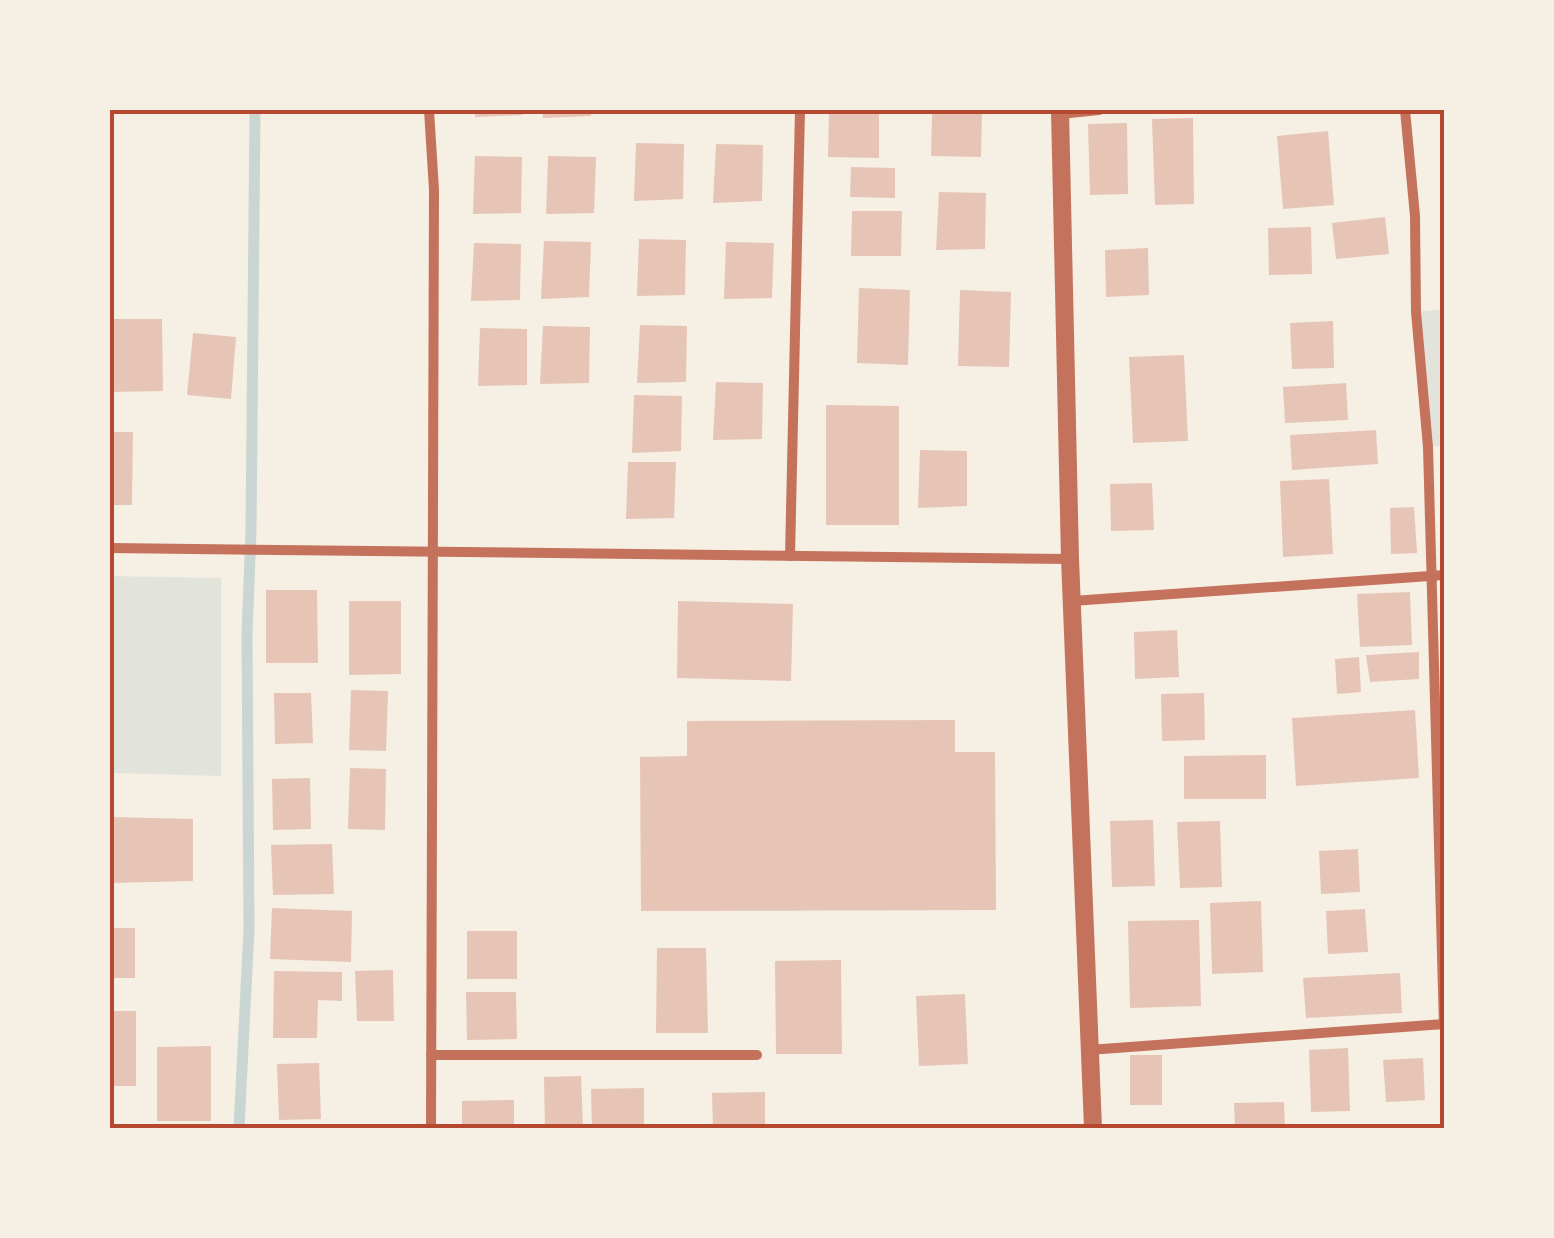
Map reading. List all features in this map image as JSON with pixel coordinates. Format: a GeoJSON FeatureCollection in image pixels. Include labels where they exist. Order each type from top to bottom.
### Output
{"type":"FeatureCollection","features":[{"type":"Feature","properties":{"kind":"street"},"geometry":{"type":"LineString","coordinates":[[428,110],[434,190],[431,1128]]}},
{"type":"Feature","properties":{"kind":"street"},"geometry":{"type":"LineString","coordinates":[[790,556],[800,110]]}},
{"type":"Feature","properties":{"kind":"street"},"geometry":{"type":"LineString","coordinates":[[1093,1128],[1070,559],[1060,112],[1100,110]]}},
{"type":"Feature","properties":{"kind":"street"},"geometry":{"type":"LineString","coordinates":[[1089,1050],[1444,1025],[1438,576],[1416,312],[1406,110]]}},
{"type":"Feature","properties":{"kind":"street"},"geometry":{"type":"LineString","coordinates":[[110,548],[1070,559]]}},
{"type":"Feature","properties":{"kind":"street"},"geometry":{"type":"LineString","coordinates":[[1072,601],[1438,576]]}},
{"type":"Feature","properties":{"kind":"street"},"geometry":{"type":"LineString","coordinates":[[431,1055],[757,1054]]}},
{"type":"Feature","properties":{"kind":"shaded area"},"geometry":{"type":"Polygon","coordinates":[[[1444,309],[1444,445],[1428,447],[1416,312],[1444,309]]]}},
{"type":"Feature","properties":{"kind":"shaded area"},"geometry":{"type":"Polygon","coordinates":[[[110,576],[221,578],[221,776],[110,773],[110,576]]]}},
{"type":"Feature","properties":{"kind":"building"},"geometry":{"type":"Polygon","coordinates":[[[475,110],[523,110],[523,115],[475,117],[475,110]]]}},
{"type":"Feature","properties":{"kind":"building"},"geometry":{"type":"Polygon","coordinates":[[[543,110],[592,110],[591,116],[543,118],[543,110]]]}},
{"type":"Feature","properties":{"kind":"building"},"geometry":{"type":"Polygon","coordinates":[[[932,111],[982,112],[981,157],[931,156],[932,111]]]}},
{"type":"Feature","properties":{"kind":"building"},"geometry":{"type":"Polygon","coordinates":[[[829,112],[879,113],[879,158],[828,157],[829,112]]]}},
{"type":"Feature","properties":{"kind":"building"},"geometry":{"type":"Polygon","coordinates":[[[1193,118],[1194,204],[1155,205],[1152,119],[1193,118]]]}},
{"type":"Feature","properties":{"kind":"building"},"geometry":{"type":"Polygon","coordinates":[[[1127,123],[1128,194],[1090,195],[1088,124],[1127,123]]]}},
{"type":"Feature","properties":{"kind":"building"},"geometry":{"type":"Polygon","coordinates":[[[1328,131],[1334,205],[1283,209],[1277,136],[1328,131]]]}},
{"type":"Feature","properties":{"kind":"building"},"geometry":{"type":"Polygon","coordinates":[[[636,143],[684,144],[683,199],[634,201],[636,143]]]}},
{"type":"Feature","properties":{"kind":"building"},"geometry":{"type":"Polygon","coordinates":[[[716,144],[763,145],[762,201],[713,203],[716,144]]]}},
{"type":"Feature","properties":{"kind":"building"},"geometry":{"type":"Polygon","coordinates":[[[475,156],[522,157],[521,213],[473,214],[475,156]]]}},
{"type":"Feature","properties":{"kind":"building"},"geometry":{"type":"Polygon","coordinates":[[[548,156],[596,157],[594,213],[546,214],[548,156]]]}},
{"type":"Feature","properties":{"kind":"building"},"geometry":{"type":"Polygon","coordinates":[[[851,167],[895,168],[895,198],[850,197],[851,167]]]}},
{"type":"Feature","properties":{"kind":"building"},"geometry":{"type":"Polygon","coordinates":[[[939,192],[986,193],[985,249],[936,250],[939,192]]]}},
{"type":"Feature","properties":{"kind":"building"},"geometry":{"type":"Polygon","coordinates":[[[852,211],[902,211],[901,256],[851,256],[852,211]]]}},
{"type":"Feature","properties":{"kind":"building"},"geometry":{"type":"Polygon","coordinates":[[[1385,217],[1389,254],[1336,259],[1332,223],[1385,217]]]}},
{"type":"Feature","properties":{"kind":"building"},"geometry":{"type":"Polygon","coordinates":[[[1311,227],[1312,274],[1269,275],[1268,228],[1311,227]]]}},
{"type":"Feature","properties":{"kind":"building"},"geometry":{"type":"Polygon","coordinates":[[[639,239],[686,240],[685,295],[637,296],[639,239]]]}},
{"type":"Feature","properties":{"kind":"building"},"geometry":{"type":"Polygon","coordinates":[[[544,241],[591,242],[589,297],[541,299],[544,241]]]}},
{"type":"Feature","properties":{"kind":"building"},"geometry":{"type":"Polygon","coordinates":[[[726,242],[774,243],[772,298],[724,299],[726,242]]]}},
{"type":"Feature","properties":{"kind":"building"},"geometry":{"type":"Polygon","coordinates":[[[474,243],[521,244],[520,300],[471,301],[474,243]]]}},
{"type":"Feature","properties":{"kind":"building"},"geometry":{"type":"Polygon","coordinates":[[[1148,248],[1149,295],[1106,297],[1105,250],[1148,248]]]}},
{"type":"Feature","properties":{"kind":"building"},"geometry":{"type":"Polygon","coordinates":[[[859,288],[910,290],[908,365],[857,363],[859,288]]]}},
{"type":"Feature","properties":{"kind":"building"},"geometry":{"type":"Polygon","coordinates":[[[960,290],[1011,292],[1009,367],[958,366],[960,290]]]}},
{"type":"Feature","properties":{"kind":"building"},"geometry":{"type":"Polygon","coordinates":[[[110,319],[162,319],[163,391],[111,392],[110,319]]]}},
{"type":"Feature","properties":{"kind":"building"},"geometry":{"type":"Polygon","coordinates":[[[1333,321],[1334,368],[1292,369],[1290,323],[1333,321]]]}},
{"type":"Feature","properties":{"kind":"building"},"geometry":{"type":"Polygon","coordinates":[[[640,325],[687,326],[686,382],[637,383],[640,325]]]}},
{"type":"Feature","properties":{"kind":"building"},"geometry":{"type":"Polygon","coordinates":[[[543,326],[590,327],[589,383],[540,384],[543,326]]]}},
{"type":"Feature","properties":{"kind":"building"},"geometry":{"type":"Polygon","coordinates":[[[480,328],[527,329],[527,385],[478,386],[480,328]]]}},
{"type":"Feature","properties":{"kind":"building"},"geometry":{"type":"Polygon","coordinates":[[[193,333],[236,337],[231,399],[187,395],[193,333]]]}},
{"type":"Feature","properties":{"kind":"building"},"geometry":{"type":"Polygon","coordinates":[[[1184,355],[1188,441],[1133,443],[1129,357],[1184,355]]]}},
{"type":"Feature","properties":{"kind":"building"},"geometry":{"type":"Polygon","coordinates":[[[716,382],[763,383],[762,439],[713,440],[716,382]]]}},
{"type":"Feature","properties":{"kind":"building"},"geometry":{"type":"Polygon","coordinates":[[[1346,383],[1348,420],[1285,423],[1283,387],[1346,383]]]}},
{"type":"Feature","properties":{"kind":"building"},"geometry":{"type":"Polygon","coordinates":[[[634,395],[682,396],[681,451],[632,453],[634,395]]]}},
{"type":"Feature","properties":{"kind":"building"},"geometry":{"type":"Polygon","coordinates":[[[826,405],[899,406],[899,525],[826,525],[826,405]]]}},
{"type":"Feature","properties":{"kind":"building"},"geometry":{"type":"Polygon","coordinates":[[[1376,430],[1378,464],[1292,470],[1290,435],[1376,430]]]}},
{"type":"Feature","properties":{"kind":"building"},"geometry":{"type":"Polygon","coordinates":[[[110,432],[133,432],[132,505],[110,505],[110,432]]]}},
{"type":"Feature","properties":{"kind":"building"},"geometry":{"type":"Polygon","coordinates":[[[920,450],[967,451],[967,506],[918,508],[920,450]]]}},
{"type":"Feature","properties":{"kind":"building"},"geometry":{"type":"Polygon","coordinates":[[[628,462],[676,462],[674,518],[626,519],[628,462]]]}},
{"type":"Feature","properties":{"kind":"building"},"geometry":{"type":"Polygon","coordinates":[[[1329,479],[1333,554],[1283,557],[1280,481],[1329,479]]]}},
{"type":"Feature","properties":{"kind":"building"},"geometry":{"type":"Polygon","coordinates":[[[1152,483],[1154,530],[1111,531],[1110,484],[1152,483]]]}},
{"type":"Feature","properties":{"kind":"building"},"geometry":{"type":"Polygon","coordinates":[[[1414,507],[1417,553],[1391,554],[1390,508],[1414,507]]]}},
{"type":"Feature","properties":{"kind":"building"},"geometry":{"type":"Polygon","coordinates":[[[266,590],[317,590],[318,663],[266,663],[266,590]]]}},
{"type":"Feature","properties":{"kind":"building"},"geometry":{"type":"Polygon","coordinates":[[[1410,592],[1412,645],[1360,647],[1357,594],[1410,592]]]}},
{"type":"Feature","properties":{"kind":"building"},"geometry":{"type":"Polygon","coordinates":[[[349,601],[401,601],[401,674],[349,675],[349,601]]]}},
{"type":"Feature","properties":{"kind":"building"},"geometry":{"type":"Polygon","coordinates":[[[678,601],[793,604],[791,681],[677,678],[678,601]]]}},
{"type":"Feature","properties":{"kind":"building"},"geometry":{"type":"Polygon","coordinates":[[[1177,630],[1179,677],[1135,679],[1134,632],[1177,630]]]}},
{"type":"Feature","properties":{"kind":"building"},"geometry":{"type":"Polygon","coordinates":[[[1419,652],[1419,679],[1370,682],[1366,655],[1419,652]]]}},
{"type":"Feature","properties":{"kind":"building"},"geometry":{"type":"Polygon","coordinates":[[[1359,657],[1361,692],[1337,694],[1335,659],[1359,657]]]}},
{"type":"Feature","properties":{"kind":"building"},"geometry":{"type":"Polygon","coordinates":[[[351,690],[388,691],[386,751],[349,750],[351,690]]]}},
{"type":"Feature","properties":{"kind":"building"},"geometry":{"type":"Polygon","coordinates":[[[274,693],[311,693],[313,743],[275,744],[274,693]]]}},
{"type":"Feature","properties":{"kind":"building"},"geometry":{"type":"Polygon","coordinates":[[[1204,693],[1205,740],[1162,741],[1161,694],[1204,693]]]}},
{"type":"Feature","properties":{"kind":"building"},"geometry":{"type":"Polygon","coordinates":[[[1415,710],[1419,778],[1296,786],[1292,718],[1415,710]]]}},
{"type":"Feature","properties":{"kind":"building"},"geometry":{"type":"Polygon","coordinates":[[[955,720],[955,752],[995,752],[996,910],[641,911],[640,757],[687,756],[687,721],[955,720]]]}},
{"type":"Feature","properties":{"kind":"building"},"geometry":{"type":"Polygon","coordinates":[[[1266,755],[1266,799],[1184,799],[1184,756],[1266,755]]]}},
{"type":"Feature","properties":{"kind":"building"},"geometry":{"type":"Polygon","coordinates":[[[350,768],[386,769],[385,830],[348,829],[350,768]]]}},
{"type":"Feature","properties":{"kind":"building"},"geometry":{"type":"Polygon","coordinates":[[[310,778],[311,829],[273,830],[272,779],[310,778]]]}},
{"type":"Feature","properties":{"kind":"building"},"geometry":{"type":"Polygon","coordinates":[[[110,817],[193,819],[193,881],[110,883],[110,817]]]}},
{"type":"Feature","properties":{"kind":"building"},"geometry":{"type":"Polygon","coordinates":[[[1153,820],[1155,886],[1112,887],[1110,821],[1153,820]]]}},
{"type":"Feature","properties":{"kind":"building"},"geometry":{"type":"Polygon","coordinates":[[[1220,821],[1222,887],[1180,888],[1177,822],[1220,821]]]}},
{"type":"Feature","properties":{"kind":"building"},"geometry":{"type":"Polygon","coordinates":[[[332,844],[334,894],[273,895],[271,845],[332,844]]]}},
{"type":"Feature","properties":{"kind":"building"},"geometry":{"type":"Polygon","coordinates":[[[1358,849],[1360,892],[1321,894],[1319,851],[1358,849]]]}},
{"type":"Feature","properties":{"kind":"building"},"geometry":{"type":"Polygon","coordinates":[[[1261,901],[1263,972],[1212,974],[1210,903],[1261,901]]]}},
{"type":"Feature","properties":{"kind":"building"},"geometry":{"type":"Polygon","coordinates":[[[272,908],[352,911],[351,962],[270,959],[272,908]]]}},
{"type":"Feature","properties":{"kind":"building"},"geometry":{"type":"Polygon","coordinates":[[[1365,909],[1368,952],[1328,954],[1326,911],[1365,909]]]}},
{"type":"Feature","properties":{"kind":"building"},"geometry":{"type":"Polygon","coordinates":[[[1199,920],[1201,1006],[1130,1008],[1128,921],[1199,920]]]}},
{"type":"Feature","properties":{"kind":"building"},"geometry":{"type":"Polygon","coordinates":[[[110,928],[135,928],[135,978],[110,978],[110,928]]]}},
{"type":"Feature","properties":{"kind":"building"},"geometry":{"type":"Polygon","coordinates":[[[467,931],[517,931],[517,979],[467,979],[467,931]]]}},
{"type":"Feature","properties":{"kind":"building"},"geometry":{"type":"Polygon","coordinates":[[[657,948],[706,948],[708,1033],[656,1033],[657,948]]]}},
{"type":"Feature","properties":{"kind":"building"},"geometry":{"type":"Polygon","coordinates":[[[841,960],[842,1054],[776,1054],[775,961],[841,960]]]}},
{"type":"Feature","properties":{"kind":"building"},"geometry":{"type":"Polygon","coordinates":[[[393,970],[394,1021],[357,1021],[355,971],[393,970]]]}},
{"type":"Feature","properties":{"kind":"building"},"geometry":{"type":"Polygon","coordinates":[[[274,971],[342,972],[342,1001],[318,1000],[317,1038],[273,1038],[274,971]]]}},
{"type":"Feature","properties":{"kind":"building"},"geometry":{"type":"Polygon","coordinates":[[[1400,973],[1402,1013],[1306,1018],[1303,978],[1400,973]]]}},
{"type":"Feature","properties":{"kind":"building"},"geometry":{"type":"Polygon","coordinates":[[[466,992],[516,992],[517,1039],[467,1040],[466,992]]]}},
{"type":"Feature","properties":{"kind":"building"},"geometry":{"type":"Polygon","coordinates":[[[965,994],[968,1064],[919,1066],[916,996],[965,994]]]}},
{"type":"Feature","properties":{"kind":"building"},"geometry":{"type":"Polygon","coordinates":[[[110,1011],[136,1011],[136,1086],[110,1086],[110,1011]]]}},
{"type":"Feature","properties":{"kind":"building"},"geometry":{"type":"Polygon","coordinates":[[[211,1046],[211,1121],[157,1121],[157,1047],[211,1046]]]}},
{"type":"Feature","properties":{"kind":"building"},"geometry":{"type":"Polygon","coordinates":[[[1348,1048],[1350,1111],[1311,1112],[1309,1050],[1348,1048]]]}},
{"type":"Feature","properties":{"kind":"building"},"geometry":{"type":"Polygon","coordinates":[[[1130,1055],[1162,1055],[1162,1105],[1130,1105],[1130,1055]]]}},
{"type":"Feature","properties":{"kind":"building"},"geometry":{"type":"Polygon","coordinates":[[[1423,1058],[1425,1100],[1386,1102],[1383,1060],[1423,1058]]]}},
{"type":"Feature","properties":{"kind":"building"},"geometry":{"type":"Polygon","coordinates":[[[319,1063],[321,1119],[279,1120],[277,1064],[319,1063]]]}},
{"type":"Feature","properties":{"kind":"building"},"geometry":{"type":"Polygon","coordinates":[[[581,1076],[583,1128],[545,1128],[544,1077],[581,1076]]]}},
{"type":"Feature","properties":{"kind":"building"},"geometry":{"type":"Polygon","coordinates":[[[644,1088],[644,1128],[592,1128],[591,1089],[644,1088]]]}},
{"type":"Feature","properties":{"kind":"building"},"geometry":{"type":"Polygon","coordinates":[[[765,1092],[765,1128],[713,1128],[712,1093],[765,1092]]]}},
{"type":"Feature","properties":{"kind":"building"},"geometry":{"type":"Polygon","coordinates":[[[514,1100],[514,1128],[462,1128],[462,1101],[514,1100]]]}},
{"type":"Feature","properties":{"kind":"building"},"geometry":{"type":"Polygon","coordinates":[[[1284,1102],[1285,1128],[1235,1128],[1234,1103],[1284,1102]]]}},
{"type":"Feature","properties":{"kind":"waterway"},"geometry":{"type":"LineString","coordinates":[[239,1128],[249,929],[247,634],[255,110]]}}]}
